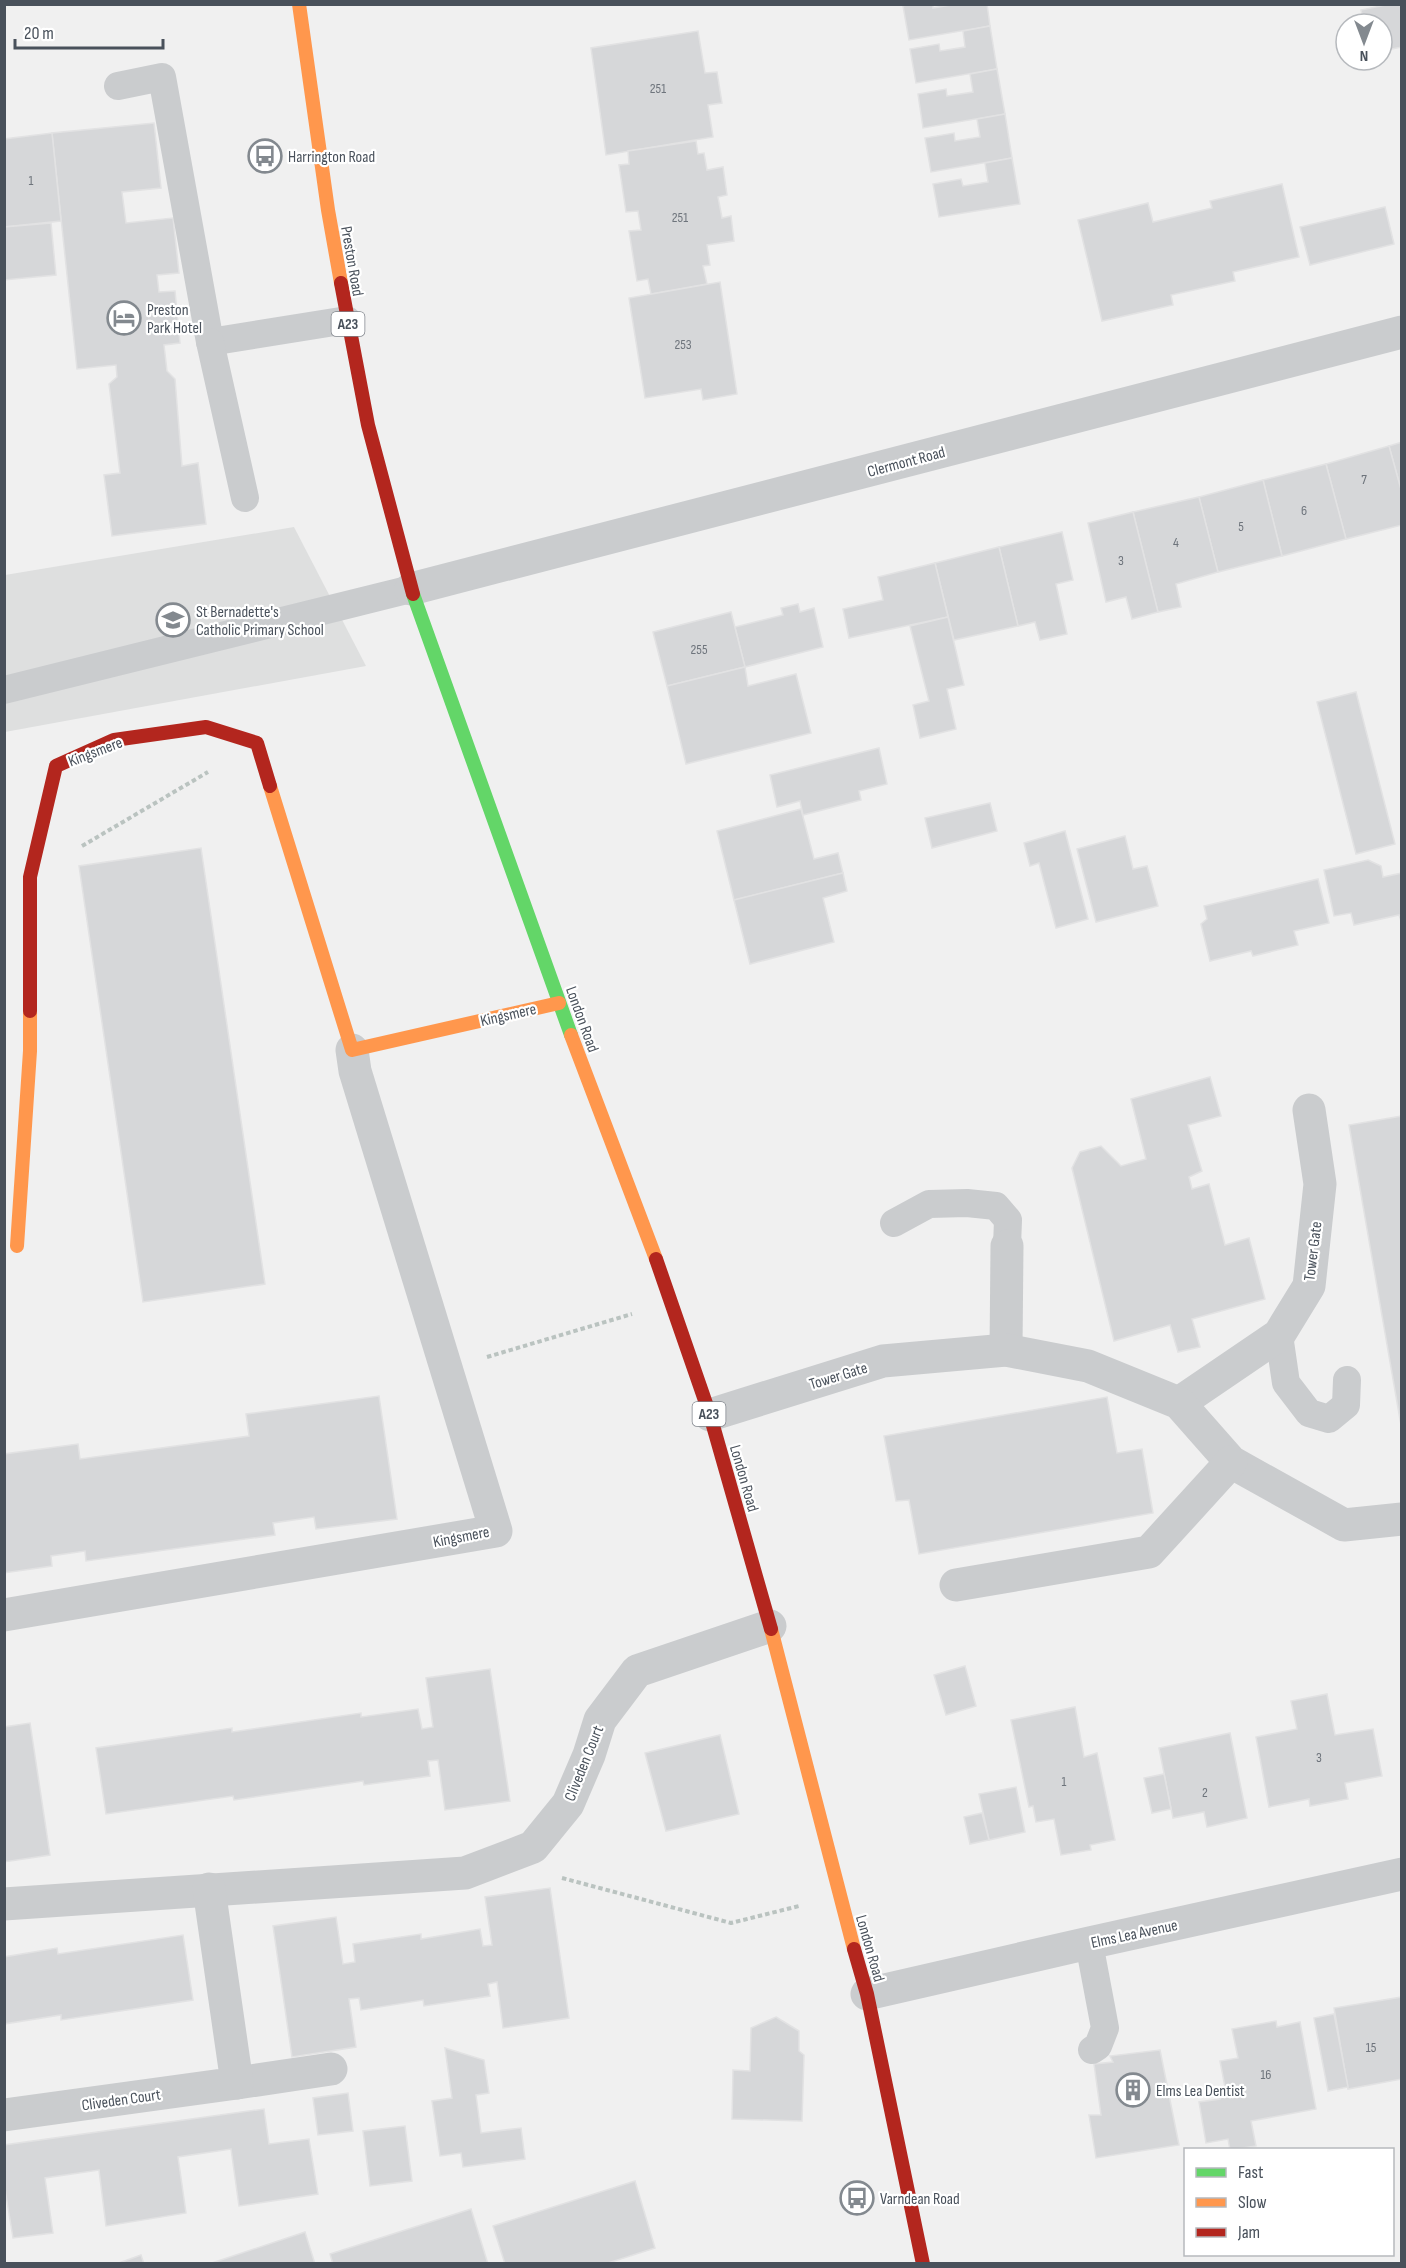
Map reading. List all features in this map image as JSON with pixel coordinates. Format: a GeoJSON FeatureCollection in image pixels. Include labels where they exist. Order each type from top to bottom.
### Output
{"type":"FeatureCollection","features":[{"type":"Feature","properties":{"kind":"main road","name":"Preston Road"},"geometry":{"type":"LineString","coordinates":[[299,4],[328,210],[347,320],[368,425],[411,589]]}},
{"type":"Feature","properties":{"kind":"main road","name":"London Road"},"geometry":{"type":"LineString","coordinates":[[411,589],[559,1003],[672,1302],[710,1415],[770,1626],[839,1896],[867,1994],[923,2264]]}},
{"type":"Feature","properties":{"kind":"main road","name":"Kingsmere"},"geometry":{"type":"LineString","coordinates":[[17,1246],[30,1051],[30,877],[56,766],[114,740],[206,727],[257,743],[352,1050],[559,1003]]}},
{"type":"Feature","properties":{"kind":"street","name":"Clermont Road"},"geometry":{"type":"LineString","coordinates":[[411,589],[1401,332]]}},
{"type":"Feature","properties":{"kind":"street","name":"Kingsmere"},"geometry":{"type":"LineString","coordinates":[[4,1615],[496,1531],[355,1071],[352,1050]]}},
{"type":"Feature","properties":{"kind":"street","name":"Tower Gate"},"geometry":{"type":"LineString","coordinates":[[1179,1403],[1279,1335],[1309,1286],[1320,1185],[1309,1110]]}},
{"type":"Feature","properties":{"kind":"street"},"geometry":{"type":"LineString","coordinates":[[1006,1350],[1007,1246]]}},
{"type":"Feature","properties":{"kind":"street","name":"Tower Gate"},"geometry":{"type":"LineString","coordinates":[[710,1415],[883,1361],[1006,1350],[1088,1366],[1179,1403],[1231,1462],[1344,1525],[1401,1519]]}},
{"type":"Feature","properties":{"kind":"street"},"geometry":{"type":"LineString","coordinates":[[956,1585],[1149,1552],[1231,1462]]}},
{"type":"Feature","properties":{"kind":"street","name":"Cliveden Court"},"geometry":{"type":"LineString","coordinates":[[533,1847],[568,1803],[589,1755],[600,1720],[637,1671],[770,1626]]}},
{"type":"Feature","properties":{"kind":"street"},"geometry":{"type":"LineString","coordinates":[[4,1904],[465,1873],[533,1847]]}},
{"type":"Feature","properties":{"kind":"street","name":"Elms Lea Avenue"},"geometry":{"type":"LineString","coordinates":[[867,1994],[1401,1874]]}},
{"type":"Feature","properties":{"kind":"street"},"geometry":{"type":"LineString","coordinates":[[209,1889],[237,2083]]}},
{"type":"Feature","properties":{"kind":"street","name":"Cliveden Court"},"geometry":{"type":"LineString","coordinates":[[4,2115],[331,2069]]}},
{"type":"Feature","properties":{"kind":"lane"},"geometry":{"type":"LineString","coordinates":[[118,86],[162,77],[210,342],[245,498]]}},
{"type":"Feature","properties":{"kind":"lane"},"geometry":{"type":"LineString","coordinates":[[210,342],[347,320]]}},
{"type":"Feature","properties":{"kind":"lane"},"geometry":{"type":"LineString","coordinates":[[4,690],[411,589]]}},
{"type":"Feature","properties":{"kind":"lane"},"geometry":{"type":"LineString","coordinates":[[894,1223],[929,1204],[967,1203],[996,1206],[1008,1220],[1007,1246]]}},
{"type":"Feature","properties":{"kind":"lane"},"geometry":{"type":"LineString","coordinates":[[1279,1335],[1286,1383],[1308,1413],[1329,1419],[1346,1405],[1347,1380]]}},
{"type":"Feature","properties":{"kind":"lane"},"geometry":{"type":"LineString","coordinates":[[1089,1943],[1105,2028],[1098,2046],[1092,2050]]}},
{"type":"Feature","properties":{"kind":"path"},"geometry":{"type":"LineString","coordinates":[[30,877],[257,743]]}},
{"type":"Feature","properties":{"kind":"path"},"geometry":{"type":"LineString","coordinates":[[446,1369],[672,1302]]}},
{"type":"Feature","properties":{"kind":"path"},"geometry":{"type":"LineString","coordinates":[[533,1847],[562,1878],[731,1923],[839,1896]]}},
{"type":"Feature","properties":{"kind":"shaded area","name":"St Bernadette's Catholic Primary School"},"geometry":{"type":"Polygon","coordinates":[[[294,527],[366,666],[5,732],[5,575],[294,527]]]}},
{"type":"Feature","properties":{"kind":"building"},"geometry":{"type":"Polygon","coordinates":[[[933,4],[933,8],[956,4],[987,4],[990,26],[909,40],[903,6],[933,4]]]}},
{"type":"Feature","properties":{"kind":"building"},"geometry":{"type":"Polygon","coordinates":[[[1402,4],[1402,47],[1394,49],[1394,12],[1361,12],[1361,10],[1402,4]]]}},
{"type":"Feature","properties":{"kind":"building"},"geometry":{"type":"Polygon","coordinates":[[[990,26],[997,69],[916,83],[910,49],[939,44],[940,51],[965,47],[963,31],[990,26]]]}},
{"type":"Feature","properties":{"kind":"building"},"geometry":{"type":"Polygon","coordinates":[[[698,31],[705,73],[717,72],[722,103],[708,105],[713,137],[606,155],[591,48],[698,31]]]}},
{"type":"Feature","properties":{"kind":"building"},"geometry":{"type":"Polygon","coordinates":[[[997,69],[1005,114],[923,128],[918,94],[946,89],[947,96],[973,92],[970,74],[997,69]]]}},
{"type":"Feature","properties":{"kind":"building"},"geometry":{"type":"Polygon","coordinates":[[[1005,114],[1012,158],[931,172],[925,138],[954,133],[955,141],[980,137],[977,119],[1005,114]]]}},
{"type":"Feature","properties":{"kind":"building","name":"Preston Park Hotel"},"geometry":{"type":"Polygon","coordinates":[[[154,123],[161,188],[122,192],[126,223],[173,218],[179,273],[157,275],[159,292],[175,291],[180,343],[164,345],[167,371],[175,379],[182,466],[198,463],[206,524],[112,536],[104,475],[120,473],[109,384],[117,377],[116,365],[77,369],[52,133],[154,123]]]}},
{"type":"Feature","properties":{"kind":"building"},"geometry":{"type":"Polygon","coordinates":[[[52,133],[61,221],[4,227],[4,139],[52,133]]]}},
{"type":"Feature","properties":{"kind":"building"},"geometry":{"type":"Polygon","coordinates":[[[696,141],[698,154],[704,153],[707,170],[723,167],[727,195],[718,197],[722,218],[731,216],[734,241],[707,245],[710,265],[703,266],[707,284],[651,294],[648,279],[637,281],[629,231],[641,230],[638,211],[626,212],[619,165],[629,164],[628,151],[696,141]]]}},
{"type":"Feature","properties":{"kind":"building"},"geometry":{"type":"Polygon","coordinates":[[[1012,158],[1020,204],[939,217],[933,184],[961,179],[963,186],[988,182],[985,163],[1012,158]]]}},
{"type":"Feature","properties":{"kind":"building"},"geometry":{"type":"Polygon","coordinates":[[[1282,184],[1299,257],[1233,272],[1235,281],[1171,295],[1173,305],[1102,321],[1078,220],[1148,203],[1153,222],[1212,208],[1210,201],[1282,184]]]}},
{"type":"Feature","properties":{"kind":"building"},"geometry":{"type":"Polygon","coordinates":[[[1385,207],[1394,244],[1310,265],[1300,227],[1385,207]]]}},
{"type":"Feature","properties":{"kind":"building"},"geometry":{"type":"Polygon","coordinates":[[[51,223],[56,275],[4,280],[4,227],[51,223]]]}},
{"type":"Feature","properties":{"kind":"building"},"geometry":{"type":"Polygon","coordinates":[[[720,282],[737,394],[703,400],[701,389],[645,398],[629,298],[720,282]]]}},
{"type":"Feature","properties":{"kind":"building"},"geometry":{"type":"Polygon","coordinates":[[[1402,442],[1402,493],[1389,446],[1402,442]]]}},
{"type":"Feature","properties":{"kind":"building"},"geometry":{"type":"Polygon","coordinates":[[[1389,446],[1402,493],[1402,525],[1346,539],[1326,464],[1389,446]]]}},
{"type":"Feature","properties":{"kind":"building"},"geometry":{"type":"Polygon","coordinates":[[[1326,464],[1346,539],[1282,556],[1263,480],[1326,464]]]}},
{"type":"Feature","properties":{"kind":"building"},"geometry":{"type":"Polygon","coordinates":[[[1263,480],[1282,556],[1218,572],[1199,497],[1263,480]]]}},
{"type":"Feature","properties":{"kind":"building"},"geometry":{"type":"Polygon","coordinates":[[[1199,497],[1218,572],[1176,584],[1181,607],[1158,612],[1133,512],[1199,497]]]}},
{"type":"Feature","properties":{"kind":"building"},"geometry":{"type":"Polygon","coordinates":[[[1133,512],[1158,612],[1132,619],[1126,597],[1106,602],[1088,523],[1133,512]]]}},
{"type":"Feature","properties":{"kind":"building"},"geometry":{"type":"Polygon","coordinates":[[[1062,532],[1073,580],[1056,584],[1067,634],[1040,640],[1035,622],[1018,626],[999,547],[1062,532]]]}},
{"type":"Feature","properties":{"kind":"building"},"geometry":{"type":"Polygon","coordinates":[[[999,547],[1018,626],[954,640],[935,563],[999,547]]]}},
{"type":"Feature","properties":{"kind":"building"},"geometry":{"type":"Polygon","coordinates":[[[935,563],[948,617],[849,638],[843,609],[883,600],[878,577],[935,563]]]}},
{"type":"Feature","properties":{"kind":"building"},"geometry":{"type":"Polygon","coordinates":[[[798,604],[800,612],[814,608],[823,647],[745,667],[735,627],[783,615],[781,608],[798,604]]]}},
{"type":"Feature","properties":{"kind":"building"},"geometry":{"type":"Polygon","coordinates":[[[731,612],[745,667],[667,686],[653,632],[731,612]]]}},
{"type":"Feature","properties":{"kind":"building"},"geometry":{"type":"Polygon","coordinates":[[[948,617],[964,685],[947,689],[956,729],[920,738],[913,705],[929,701],[910,626],[948,617]]]}},
{"type":"Feature","properties":{"kind":"building"},"geometry":{"type":"Polygon","coordinates":[[[745,667],[748,686],[796,674],[811,733],[686,764],[667,686],[745,667]]]}},
{"type":"Feature","properties":{"kind":"building"},"geometry":{"type":"Polygon","coordinates":[[[1356,692],[1395,844],[1356,854],[1317,702],[1356,692]]]}},
{"type":"Feature","properties":{"kind":"building"},"geometry":{"type":"Polygon","coordinates":[[[879,748],[887,784],[859,791],[861,800],[803,815],[800,801],[777,807],[770,775],[879,748]]]}},
{"type":"Feature","properties":{"kind":"building"},"geometry":{"type":"Polygon","coordinates":[[[990,803],[997,831],[932,848],[925,818],[990,803]]]}},
{"type":"Feature","properties":{"kind":"building"},"geometry":{"type":"Polygon","coordinates":[[[801,809],[814,859],[838,853],[843,873],[734,900],[717,831],[801,809]]]}},
{"type":"Feature","properties":{"kind":"building"},"geometry":{"type":"Polygon","coordinates":[[[1065,831],[1088,919],[1056,928],[1039,863],[1030,866],[1024,843],[1065,831]]]}},
{"type":"Feature","properties":{"kind":"building"},"geometry":{"type":"Polygon","coordinates":[[[1125,836],[1133,869],[1147,866],[1158,906],[1096,922],[1077,849],[1125,836]]]}},
{"type":"Feature","properties":{"kind":"building"},"geometry":{"type":"Polygon","coordinates":[[[201,848],[265,1284],[143,1302],[79,866],[201,848]]]}},
{"type":"Feature","properties":{"kind":"building"},"geometry":{"type":"Polygon","coordinates":[[[1368,860],[1381,866],[1383,877],[1402,873],[1402,924],[1399,915],[1354,925],[1351,913],[1334,916],[1324,870],[1368,860]]]}},
{"type":"Feature","properties":{"kind":"building"},"geometry":{"type":"Polygon","coordinates":[[[843,873],[847,891],[823,898],[834,942],[750,964],[734,900],[843,873]]]}},
{"type":"Feature","properties":{"kind":"building"},"geometry":{"type":"Polygon","coordinates":[[[1318,879],[1329,923],[1294,931],[1298,945],[1253,956],[1251,951],[1210,961],[1201,924],[1207,919],[1204,906],[1318,879]]]}},
{"type":"Feature","properties":{"kind":"building"},"geometry":{"type":"Polygon","coordinates":[[[1210,1077],[1221,1116],[1188,1125],[1202,1171],[1189,1177],[1192,1189],[1209,1184],[1225,1245],[1249,1238],[1265,1299],[1192,1319],[1200,1347],[1178,1352],[1170,1325],[1114,1341],[1072,1168],[1080,1152],[1101,1146],[1121,1166],[1146,1159],[1131,1099],[1210,1077]]]}},
{"type":"Feature","properties":{"kind":"building"},"geometry":{"type":"Polygon","coordinates":[[[1402,1116],[1402,1431],[1349,1125],[1402,1116]]]}},
{"type":"Feature","properties":{"kind":"building"},"geometry":{"type":"Polygon","coordinates":[[[379,1396],[397,1519],[316,1529],[314,1517],[273,1523],[275,1535],[86,1561],[85,1551],[51,1556],[52,1566],[4,1573],[4,1454],[78,1444],[80,1459],[249,1436],[246,1414],[379,1396]]]}},
{"type":"Feature","properties":{"kind":"building"},"geometry":{"type":"Polygon","coordinates":[[[1107,1397],[1117,1453],[1142,1449],[1153,1513],[919,1554],[909,1500],[896,1501],[884,1436],[1107,1397]]]}},
{"type":"Feature","properties":{"kind":"building"},"geometry":{"type":"Polygon","coordinates":[[[965,1666],[976,1706],[946,1715],[934,1675],[965,1666]]]}},
{"type":"Feature","properties":{"kind":"building"},"geometry":{"type":"Polygon","coordinates":[[[490,1669],[510,1801],[445,1810],[438,1760],[428,1761],[430,1776],[364,1785],[363,1781],[234,1800],[233,1796],[106,1814],[96,1748],[232,1728],[232,1732],[361,1713],[361,1717],[418,1709],[422,1729],[433,1727],[426,1678],[490,1669]]]}},
{"type":"Feature","properties":{"kind":"building"},"geometry":{"type":"Polygon","coordinates":[[[1327,1694],[1335,1735],[1373,1729],[1382,1776],[1345,1783],[1348,1799],[1310,1806],[1309,1799],[1269,1807],[1256,1737],[1297,1729],[1291,1701],[1327,1694]]]}},
{"type":"Feature","properties":{"kind":"building"},"geometry":{"type":"Polygon","coordinates":[[[1075,1707],[1084,1757],[1097,1753],[1115,1840],[1090,1845],[1091,1850],[1061,1855],[1054,1819],[1036,1822],[1033,1806],[1029,1807],[1011,1720],[1075,1707]]]}},
{"type":"Feature","properties":{"kind":"building"},"geometry":{"type":"Polygon","coordinates":[[[30,1723],[50,1855],[4,1862],[4,1727],[30,1723]]]}},
{"type":"Feature","properties":{"kind":"building"},"geometry":{"type":"Polygon","coordinates":[[[1230,1733],[1247,1818],[1207,1827],[1204,1812],[1173,1818],[1159,1748],[1230,1733]]]}},
{"type":"Feature","properties":{"kind":"building"},"geometry":{"type":"Polygon","coordinates":[[[720,1735],[739,1814],[666,1831],[645,1753],[720,1735]]]}},
{"type":"Feature","properties":{"kind":"building"},"geometry":{"type":"Polygon","coordinates":[[[1164,1774],[1171,1809],[1152,1813],[1144,1778],[1164,1774]]]}},
{"type":"Feature","properties":{"kind":"building"},"geometry":{"type":"Polygon","coordinates":[[[1016,1787],[1025,1832],[989,1840],[979,1794],[1016,1787]]]}},
{"type":"Feature","properties":{"kind":"building"},"geometry":{"type":"Polygon","coordinates":[[[982,1813],[989,1840],[970,1844],[964,1817],[982,1813]]]}},
{"type":"Feature","properties":{"kind":"building"},"geometry":{"type":"Polygon","coordinates":[[[550,1888],[569,2018],[503,2028],[497,1982],[488,1984],[490,1996],[424,2006],[423,2000],[361,2010],[359,1998],[349,1999],[356,2047],[292,2057],[273,1926],[336,1917],[343,1964],[355,1962],[353,1944],[421,1934],[421,1939],[480,1929],[483,1946],[492,1945],[485,1897],[550,1888]]]}},
{"type":"Feature","properties":{"kind":"building"},"geometry":{"type":"Polygon","coordinates":[[[183,1935],[193,2000],[61,2020],[61,2015],[4,2024],[4,1957],[57,1948],[58,1954],[183,1935]]]}},
{"type":"Feature","properties":{"kind":"building"},"geometry":{"type":"Polygon","coordinates":[[[1402,1997],[1402,2079],[1348,2089],[1334,2008],[1402,1997]]]}},
{"type":"Feature","properties":{"kind":"building"},"geometry":{"type":"Polygon","coordinates":[[[1334,2014],[1348,2087],[1328,2091],[1314,2018],[1334,2014]]]}},
{"type":"Feature","properties":{"kind":"building"},"geometry":{"type":"Polygon","coordinates":[[[776,2017],[799,2031],[799,2051],[804,2055],[802,2121],[732,2119],[733,2070],[750,2071],[751,2028],[776,2017]]]}},
{"type":"Feature","properties":{"kind":"building"},"geometry":{"type":"Polygon","coordinates":[[[1276,2021],[1277,2027],[1300,2022],[1316,2109],[1251,2121],[1256,2146],[1243,2148],[1230,2148],[1228,2139],[1206,2143],[1199,2102],[1220,2099],[1218,2087],[1225,2087],[1220,2061],[1238,2058],[1232,2029],[1276,2021]]]}},
{"type":"Feature","properties":{"kind":"building"},"geometry":{"type":"Polygon","coordinates":[[[445,2048],[484,2060],[489,2093],[476,2095],[481,2133],[521,2128],[525,2159],[463,2167],[461,2153],[440,2156],[432,2101],[452,2098],[445,2048]]]}},
{"type":"Feature","properties":{"kind":"building","name":"Elms Lea Dentist"},"geometry":{"type":"Polygon","coordinates":[[[1160,2050],[1179,2145],[1096,2158],[1089,2115],[1101,2115],[1094,2064],[1113,2062],[1110,2056],[1160,2050]]]}},
{"type":"Feature","properties":{"kind":"building"},"geometry":{"type":"Polygon","coordinates":[[[348,2093],[353,2131],[318,2135],[313,2098],[348,2093]]]}},
{"type":"Feature","properties":{"kind":"building"},"geometry":{"type":"Polygon","coordinates":[[[264,2109],[269,2144],[309,2139],[318,2194],[239,2206],[231,2149],[178,2157],[186,2213],[106,2226],[99,2170],[45,2178],[53,2233],[13,2238],[4,2183],[4,2145],[264,2109]]]}},
{"type":"Feature","properties":{"kind":"building"},"geometry":{"type":"Polygon","coordinates":[[[405,2126],[412,2181],[370,2186],[363,2131],[405,2126]]]}},
{"type":"Feature","properties":{"kind":"building"},"geometry":{"type":"Polygon","coordinates":[[[635,2181],[655,2248],[605,2264],[505,2264],[493,2226],[635,2181]]]}},
{"type":"Feature","properties":{"kind":"building"},"geometry":{"type":"Polygon","coordinates":[[[471,2209],[488,2264],[333,2264],[330,2254],[471,2209]]]}},
{"type":"Feature","properties":{"kind":"building"},"geometry":{"type":"Polygon","coordinates":[[[305,2232],[315,2264],[209,2264],[305,2232]]]}},
{"type":"Feature","properties":{"kind":"building"},"geometry":{"type":"Polygon","coordinates":[[[141,2255],[144,2264],[116,2264],[141,2255]]]}},
{"type":"Feature","properties":{"kind":"traffic: fast"},"geometry":{"type":"LineString","coordinates":[[413,594],[571,1035]]}},
{"type":"Feature","properties":{"kind":"traffic: slow"},"geometry":{"type":"LineString","coordinates":[[299,4],[328,210],[341,283]]}},
{"type":"Feature","properties":{"kind":"traffic: slow"},"geometry":{"type":"LineString","coordinates":[[270,786],[352,1050],[559,1003]]}},
{"type":"Feature","properties":{"kind":"traffic: slow"},"geometry":{"type":"LineString","coordinates":[[17,1246],[30,1051],[30,1011]]}},
{"type":"Feature","properties":{"kind":"traffic: slow"},"geometry":{"type":"LineString","coordinates":[[571,1035],[656,1259]]}},
{"type":"Feature","properties":{"kind":"traffic: slow"},"geometry":{"type":"LineString","coordinates":[[771,1629],[854,1949]]}},
{"type":"Feature","properties":{"kind":"traffic: jam"},"geometry":{"type":"LineString","coordinates":[[341,283],[368,425],[413,594]]}},
{"type":"Feature","properties":{"kind":"traffic: jam"},"geometry":{"type":"LineString","coordinates":[[30,1011],[30,877],[56,766],[114,740],[206,727],[257,743],[270,786]]}},
{"type":"Feature","properties":{"kind":"traffic: jam"},"geometry":{"type":"LineString","coordinates":[[656,1259],[710,1415],[771,1629]]}},
{"type":"Feature","properties":{"kind":"traffic: jam"},"geometry":{"type":"LineString","coordinates":[[854,1949],[867,1994],[923,2264]]}},
{"type":"Feature","properties":{"kind":"place","name":"Harrington Road"},"geometry":{"type":"Point","coordinates":[265,156]}},
{"type":"Feature","properties":{"kind":"place","name":"Preston Park Hotel"},"geometry":{"type":"Point","coordinates":[124,318]}},
{"type":"Feature","properties":{"kind":"place","name":"St Bernadette's Catholic Primary School"},"geometry":{"type":"Point","coordinates":[173,620]}},
{"type":"Feature","properties":{"kind":"place","name":"Elms Lea Dentist"},"geometry":{"type":"Point","coordinates":[1133,2090]}},
{"type":"Feature","properties":{"kind":"place","name":"Varndean Road"},"geometry":{"type":"Point","coordinates":[857,2198]}}]}
